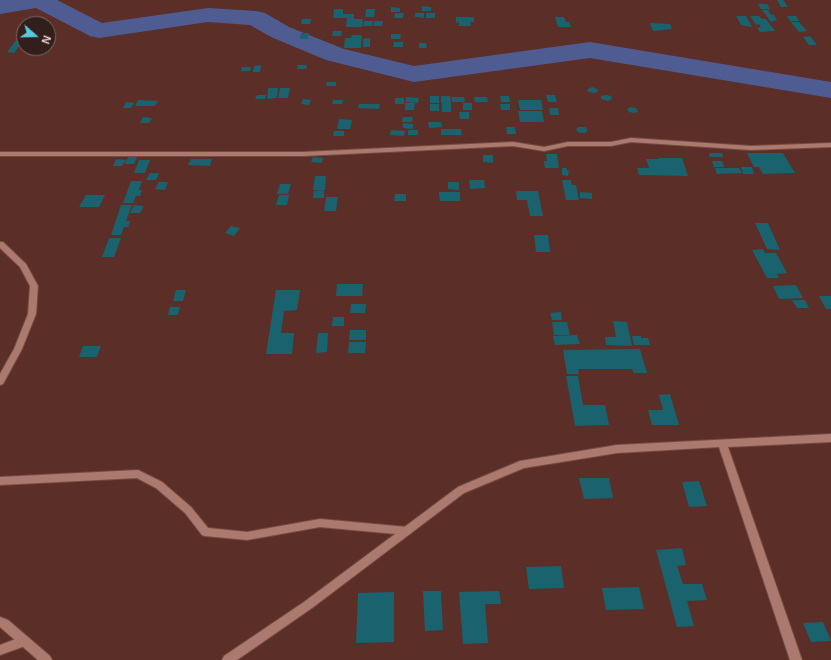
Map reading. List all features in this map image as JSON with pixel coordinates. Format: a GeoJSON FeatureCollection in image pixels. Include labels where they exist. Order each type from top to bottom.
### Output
{"type":"FeatureCollection","features":[{"type":"Feature","properties":{"kind":"street"},"geometry":{"type":"LineString","coordinates":[[0,154],[303,154],[513,144],[544,149],[568,144],[611,144],[631,140],[751,148],[831,145]]}},
{"type":"Feature","properties":{"kind":"street"},"geometry":{"type":"LineString","coordinates":[[0,244],[23,266],[34,286],[32,314],[18,349],[0,382]]}},
{"type":"Feature","properties":{"kind":"street"},"geometry":{"type":"LineString","coordinates":[[228,660],[308,605],[461,490],[523,464],[617,449],[831,438]]}},
{"type":"Feature","properties":{"kind":"street"},"geometry":{"type":"LineString","coordinates":[[722,443],[796,660]]}},
{"type":"Feature","properties":{"kind":"street"},"geometry":{"type":"LineString","coordinates":[[0,481],[138,474],[159,485],[165,490],[188,510],[205,532],[247,536],[320,523],[407,531]]}},
{"type":"Feature","properties":{"kind":"street"},"geometry":{"type":"LineString","coordinates":[[0,622],[46,660]]}},
{"type":"Feature","properties":{"kind":"street"},"geometry":{"type":"LineString","coordinates":[[0,650],[24,641]]}},
{"type":"Feature","properties":{"kind":"building"},"geometry":{"type":"Polygon","coordinates":[[[777,0],[783,0],[788,7],[781,7],[777,0]]]}},
{"type":"Feature","properties":{"kind":"building"},"geometry":{"type":"Polygon","coordinates":[[[758,4],[767,4],[770,9],[761,9],[758,4]]]}},
{"type":"Feature","properties":{"kind":"building"},"geometry":{"type":"Polygon","coordinates":[[[422,6],[431,7],[431,11],[422,11],[422,6]]]}},
{"type":"Feature","properties":{"kind":"building"},"geometry":{"type":"Polygon","coordinates":[[[391,7],[400,8],[400,12],[391,12],[391,7]]]}},
{"type":"Feature","properties":{"kind":"building"},"geometry":{"type":"Polygon","coordinates":[[[334,9],[343,9],[343,14],[354,14],[354,19],[363,19],[362,27],[346,27],[347,18],[333,18],[334,9]]]}},
{"type":"Feature","properties":{"kind":"building"},"geometry":{"type":"Polygon","coordinates":[[[366,9],[375,9],[374,17],[365,17],[366,9]]]}},
{"type":"Feature","properties":{"kind":"building"},"geometry":{"type":"Polygon","coordinates":[[[762,10],[768,10],[777,20],[771,22],[762,10]]]}},
{"type":"Feature","properties":{"kind":"building"},"geometry":{"type":"Polygon","coordinates":[[[395,13],[404,13],[403,18],[394,18],[395,13]]]}},
{"type":"Feature","properties":{"kind":"building"},"geometry":{"type":"Polygon","coordinates":[[[415,13],[424,13],[424,18],[415,17],[415,13]]]}},
{"type":"Feature","properties":{"kind":"building"},"geometry":{"type":"Polygon","coordinates":[[[426,13],[435,13],[435,18],[426,18],[426,13]]]}},
{"type":"Feature","properties":{"kind":"building"},"geometry":{"type":"Polygon","coordinates":[[[736,16],[746,16],[752,27],[741,25],[736,16]]]}},
{"type":"Feature","properties":{"kind":"building"},"geometry":{"type":"Polygon","coordinates":[[[750,16],[759,16],[762,19],[766,19],[775,31],[760,32],[757,28],[761,27],[759,24],[756,25],[750,16]]]}},
{"type":"Feature","properties":{"kind":"building"},"geometry":{"type":"Polygon","coordinates":[[[787,16],[796,16],[799,21],[790,21],[787,16]]]}},
{"type":"Feature","properties":{"kind":"building"},"geometry":{"type":"Polygon","coordinates":[[[456,17],[474,17],[474,22],[470,22],[471,26],[459,26],[459,22],[456,23],[456,17]]]}},
{"type":"Feature","properties":{"kind":"building"},"geometry":{"type":"Polygon","coordinates":[[[555,17],[564,17],[566,22],[569,22],[571,27],[558,27],[555,17]]]}},
{"type":"Feature","properties":{"kind":"building"},"geometry":{"type":"Polygon","coordinates":[[[302,19],[311,19],[310,24],[301,24],[302,19]]]}},
{"type":"Feature","properties":{"kind":"building"},"geometry":{"type":"Polygon","coordinates":[[[364,21],[373,21],[372,26],[363,26],[364,21]]]}},
{"type":"Feature","properties":{"kind":"building"},"geometry":{"type":"Polygon","coordinates":[[[374,21],[383,21],[382,26],[373,26],[374,21]]]}},
{"type":"Feature","properties":{"kind":"building"},"geometry":{"type":"Polygon","coordinates":[[[791,22],[799,22],[807,31],[799,32],[791,22]]]}},
{"type":"Feature","properties":{"kind":"building"},"geometry":{"type":"Polygon","coordinates":[[[650,23],[670,24],[672,29],[653,31],[650,23]]]}},
{"type":"Feature","properties":{"kind":"building"},"geometry":{"type":"Polygon","coordinates":[[[333,31],[342,31],[341,36],[332,36],[333,31]]]}},
{"type":"Feature","properties":{"kind":"building"},"geometry":{"type":"Polygon","coordinates":[[[301,33],[309,33],[308,39],[300,39],[301,33]]]}},
{"type":"Feature","properties":{"kind":"building"},"geometry":{"type":"Polygon","coordinates":[[[391,34],[401,34],[400,39],[391,39],[391,34]]]}},
{"type":"Feature","properties":{"kind":"building"},"geometry":{"type":"Polygon","coordinates":[[[352,35],[362,35],[361,48],[344,48],[345,38],[351,38],[352,35]]]}},
{"type":"Feature","properties":{"kind":"building"},"geometry":{"type":"Polygon","coordinates":[[[810,36],[817,45],[809,45],[803,37],[810,36]]]}},
{"type":"Feature","properties":{"kind":"building"},"geometry":{"type":"Polygon","coordinates":[[[370,38],[370,47],[363,47],[363,39],[370,38]]]}},
{"type":"Feature","properties":{"kind":"building"},"geometry":{"type":"Polygon","coordinates":[[[16,40],[16,50],[14,53],[7,52],[16,40]]]}},
{"type":"Feature","properties":{"kind":"building"},"geometry":{"type":"Polygon","coordinates":[[[394,42],[403,42],[403,47],[393,47],[394,42]]]}},
{"type":"Feature","properties":{"kind":"building"},"geometry":{"type":"Polygon","coordinates":[[[419,43],[426,43],[427,48],[419,48],[419,43]]]}},
{"type":"Feature","properties":{"kind":"building"},"geometry":{"type":"Polygon","coordinates":[[[261,65],[260,72],[253,72],[254,66],[261,65]]]}},
{"type":"Feature","properties":{"kind":"building"},"geometry":{"type":"Polygon","coordinates":[[[298,65],[307,65],[306,69],[297,69],[298,65]]]}},
{"type":"Feature","properties":{"kind":"building"},"geometry":{"type":"Polygon","coordinates":[[[242,67],[251,67],[250,71],[241,71],[242,67]]]}},
{"type":"Feature","properties":{"kind":"building"},"geometry":{"type":"Polygon","coordinates":[[[327,82],[336,82],[336,86],[326,86],[327,82]]]}},
{"type":"Feature","properties":{"kind":"building"},"geometry":{"type":"Polygon","coordinates":[[[592,87],[597,89],[598,92],[593,93],[587,91],[592,87]]]}},
{"type":"Feature","properties":{"kind":"building"},"geometry":{"type":"Polygon","coordinates":[[[268,88],[278,88],[277,98],[267,99],[268,88]]]}},
{"type":"Feature","properties":{"kind":"building"},"geometry":{"type":"Polygon","coordinates":[[[280,88],[290,88],[288,98],[278,98],[280,88]]]}},
{"type":"Feature","properties":{"kind":"building"},"geometry":{"type":"Polygon","coordinates":[[[257,95],[266,95],[265,99],[255,99],[257,95]]]}},
{"type":"Feature","properties":{"kind":"building"},"geometry":{"type":"Polygon","coordinates":[[[546,95],[555,95],[557,102],[548,102],[546,95]]]}},
{"type":"Feature","properties":{"kind":"building"},"geometry":{"type":"Polygon","coordinates":[[[430,96],[439,96],[439,103],[430,103],[430,96]]]}},
{"type":"Feature","properties":{"kind":"building"},"geometry":{"type":"Polygon","coordinates":[[[441,96],[450,96],[451,103],[441,103],[441,96]]]}},
{"type":"Feature","properties":{"kind":"building"},"geometry":{"type":"Polygon","coordinates":[[[500,96],[509,96],[510,102],[501,102],[500,96]]]}},
{"type":"Feature","properties":{"kind":"building"},"geometry":{"type":"Polygon","coordinates":[[[601,96],[611,96],[612,99],[608,101],[601,99],[601,96]]]}},
{"type":"Feature","properties":{"kind":"building"},"geometry":{"type":"Polygon","coordinates":[[[406,97],[419,98],[418,103],[405,102],[406,97]]]}},
{"type":"Feature","properties":{"kind":"building"},"geometry":{"type":"Polygon","coordinates":[[[451,97],[464,97],[465,102],[452,102],[451,97]]]}},
{"type":"Feature","properties":{"kind":"building"},"geometry":{"type":"Polygon","coordinates":[[[474,97],[487,97],[488,102],[475,102],[474,97]]]}},
{"type":"Feature","properties":{"kind":"building"},"geometry":{"type":"Polygon","coordinates":[[[395,98],[404,98],[404,104],[395,104],[395,98]]]}},
{"type":"Feature","properties":{"kind":"building"},"geometry":{"type":"Polygon","coordinates":[[[303,99],[311,100],[309,105],[301,104],[303,99]]]}},
{"type":"Feature","properties":{"kind":"building"},"geometry":{"type":"Polygon","coordinates":[[[138,100],[158,101],[155,106],[135,106],[138,100]]]}},
{"type":"Feature","properties":{"kind":"building"},"geometry":{"type":"Polygon","coordinates":[[[333,100],[343,100],[342,104],[332,104],[333,100]]]}},
{"type":"Feature","properties":{"kind":"building"},"geometry":{"type":"Polygon","coordinates":[[[518,100],[541,100],[543,110],[520,110],[518,100]]]}},
{"type":"Feature","properties":{"kind":"building"},"geometry":{"type":"Polygon","coordinates":[[[126,102],[134,103],[131,108],[123,108],[126,102]]]}},
{"type":"Feature","properties":{"kind":"building"},"geometry":{"type":"Polygon","coordinates":[[[405,103],[415,103],[414,110],[405,110],[405,103]]]}},
{"type":"Feature","properties":{"kind":"building"},"geometry":{"type":"Polygon","coordinates":[[[442,103],[451,103],[451,112],[442,112],[442,103]]]}},
{"type":"Feature","properties":{"kind":"building"},"geometry":{"type":"Polygon","coordinates":[[[463,103],[472,103],[472,110],[463,110],[463,103]]]}},
{"type":"Feature","properties":{"kind":"building"},"geometry":{"type":"Polygon","coordinates":[[[359,104],[380,104],[379,109],[358,108],[359,104]]]}},
{"type":"Feature","properties":{"kind":"building"},"geometry":{"type":"Polygon","coordinates":[[[430,104],[439,104],[439,111],[430,111],[430,104]]]}},
{"type":"Feature","properties":{"kind":"building"},"geometry":{"type":"Polygon","coordinates":[[[500,104],[510,104],[510,110],[501,110],[500,104]]]}},
{"type":"Feature","properties":{"kind":"building"},"geometry":{"type":"Polygon","coordinates":[[[630,107],[636,108],[638,112],[629,112],[627,109],[630,107]]]}},
{"type":"Feature","properties":{"kind":"building"},"geometry":{"type":"Polygon","coordinates":[[[549,108],[558,108],[559,115],[550,115],[549,108]]]}},
{"type":"Feature","properties":{"kind":"building"},"geometry":{"type":"Polygon","coordinates":[[[518,111],[542,111],[544,122],[520,122],[518,111]]]}},
{"type":"Feature","properties":{"kind":"building"},"geometry":{"type":"Polygon","coordinates":[[[459,112],[469,112],[469,119],[460,119],[459,112]]]}},
{"type":"Feature","properties":{"kind":"building"},"geometry":{"type":"Polygon","coordinates":[[[143,117],[152,118],[149,123],[140,123],[143,117]]]}},
{"type":"Feature","properties":{"kind":"building"},"geometry":{"type":"Polygon","coordinates":[[[403,117],[413,117],[412,122],[402,122],[403,117]]]}},
{"type":"Feature","properties":{"kind":"building"},"geometry":{"type":"Polygon","coordinates":[[[339,119],[352,120],[350,129],[337,129],[339,119]]]}},
{"type":"Feature","properties":{"kind":"building"},"geometry":{"type":"Polygon","coordinates":[[[428,122],[441,122],[442,127],[429,128],[428,122]]]}},
{"type":"Feature","properties":{"kind":"building"},"geometry":{"type":"Polygon","coordinates":[[[403,123],[413,124],[413,129],[403,128],[403,123]]]}},
{"type":"Feature","properties":{"kind":"building"},"geometry":{"type":"Polygon","coordinates":[[[506,127],[515,127],[516,134],[507,134],[506,127]]]}},
{"type":"Feature","properties":{"kind":"building"},"geometry":{"type":"Polygon","coordinates":[[[578,127],[585,127],[588,130],[585,133],[580,133],[576,130],[578,127]]]}},
{"type":"Feature","properties":{"kind":"building"},"geometry":{"type":"Polygon","coordinates":[[[441,129],[461,129],[462,135],[441,135],[441,129]]]}},
{"type":"Feature","properties":{"kind":"building"},"geometry":{"type":"Polygon","coordinates":[[[391,130],[405,131],[404,136],[390,135],[391,130]]]}},
{"type":"Feature","properties":{"kind":"building"},"geometry":{"type":"Polygon","coordinates":[[[408,130],[418,130],[418,135],[408,135],[408,130]]]}},
{"type":"Feature","properties":{"kind":"building"},"geometry":{"type":"Polygon","coordinates":[[[334,131],[344,131],[344,136],[333,136],[334,131]]]}},
{"type":"Feature","properties":{"kind":"building"},"geometry":{"type":"Polygon","coordinates":[[[709,153],[722,153],[723,157],[710,157],[709,153]]]}},
{"type":"Feature","properties":{"kind":"building"},"geometry":{"type":"Polygon","coordinates":[[[747,153],[783,153],[795,173],[763,174],[759,167],[754,167],[747,153]]]}},
{"type":"Feature","properties":{"kind":"building"},"geometry":{"type":"Polygon","coordinates":[[[546,154],[557,154],[559,168],[545,168],[544,161],[547,161],[546,154]]]}},
{"type":"Feature","properties":{"kind":"building"},"geometry":{"type":"Polygon","coordinates":[[[483,155],[493,155],[493,163],[483,162],[483,155]]]}},
{"type":"Feature","properties":{"kind":"building"},"geometry":{"type":"Polygon","coordinates":[[[128,157],[137,157],[134,164],[125,164],[128,157]]]}},
{"type":"Feature","properties":{"kind":"building"},"geometry":{"type":"Polygon","coordinates":[[[313,157],[323,158],[322,163],[311,162],[313,157]]]}},
{"type":"Feature","properties":{"kind":"building"},"geometry":{"type":"Polygon","coordinates":[[[658,158],[682,158],[688,176],[639,175],[637,168],[649,168],[646,159],[659,159],[658,158]]]}},
{"type":"Feature","properties":{"kind":"building"},"geometry":{"type":"Polygon","coordinates":[[[116,159],[126,160],[122,166],[113,166],[116,159]]]}},
{"type":"Feature","properties":{"kind":"building"},"geometry":{"type":"Polygon","coordinates":[[[191,159],[212,159],[210,166],[188,165],[191,159]]]}},
{"type":"Feature","properties":{"kind":"building"},"geometry":{"type":"Polygon","coordinates":[[[139,160],[150,160],[145,173],[134,173],[139,160]]]}},
{"type":"Feature","properties":{"kind":"building"},"geometry":{"type":"Polygon","coordinates":[[[712,161],[722,161],[724,167],[714,167],[712,161]]]}},
{"type":"Feature","properties":{"kind":"building"},"geometry":{"type":"Polygon","coordinates":[[[741,167],[752,167],[754,174],[743,174],[741,167]]]}},
{"type":"Feature","properties":{"kind":"building"},"geometry":{"type":"Polygon","coordinates":[[[562,168],[567,168],[567,171],[569,171],[568,176],[562,175],[562,168]]]}},
{"type":"Feature","properties":{"kind":"building"},"geometry":{"type":"Polygon","coordinates":[[[715,168],[739,168],[742,173],[717,174],[715,168]]]}},
{"type":"Feature","properties":{"kind":"building"},"geometry":{"type":"Polygon","coordinates":[[[150,173],[159,173],[156,180],[146,180],[150,173]]]}},
{"type":"Feature","properties":{"kind":"building"},"geometry":{"type":"Polygon","coordinates":[[[315,176],[326,176],[325,190],[313,190],[315,176]]]}},
{"type":"Feature","properties":{"kind":"building"},"geometry":{"type":"Polygon","coordinates":[[[469,180],[484,180],[485,188],[470,189],[469,180]]]}},
{"type":"Feature","properties":{"kind":"building"},"geometry":{"type":"Polygon","coordinates":[[[562,180],[571,180],[572,185],[576,185],[579,200],[566,200],[562,180]]]}},
{"type":"Feature","properties":{"kind":"building"},"geometry":{"type":"Polygon","coordinates":[[[131,181],[142,181],[139,190],[142,190],[140,196],[136,196],[133,203],[123,203],[131,181]]]}},
{"type":"Feature","properties":{"kind":"building"},"geometry":{"type":"Polygon","coordinates":[[[159,182],[168,182],[165,190],[155,189],[159,182]]]}},
{"type":"Feature","properties":{"kind":"building"},"geometry":{"type":"Polygon","coordinates":[[[448,182],[459,182],[459,190],[448,189],[448,182]]]}},
{"type":"Feature","properties":{"kind":"building"},"geometry":{"type":"Polygon","coordinates":[[[280,184],[291,184],[288,194],[277,194],[280,184]]]}},
{"type":"Feature","properties":{"kind":"building"},"geometry":{"type":"Polygon","coordinates":[[[324,190],[324,198],[313,198],[314,191],[324,190]]]}},
{"type":"Feature","properties":{"kind":"building"},"geometry":{"type":"Polygon","coordinates":[[[516,191],[538,191],[543,216],[530,216],[527,200],[517,200],[516,191]]]}},
{"type":"Feature","properties":{"kind":"building"},"geometry":{"type":"Polygon","coordinates":[[[439,192],[460,192],[460,201],[440,201],[439,192]]]}},
{"type":"Feature","properties":{"kind":"building"},"geometry":{"type":"Polygon","coordinates":[[[580,192],[592,193],[592,199],[580,198],[580,192]]]}},
{"type":"Feature","properties":{"kind":"building"},"geometry":{"type":"Polygon","coordinates":[[[395,194],[406,194],[406,201],[394,201],[395,194]]]}},
{"type":"Feature","properties":{"kind":"building"},"geometry":{"type":"Polygon","coordinates":[[[86,195],[105,195],[99,207],[79,207],[86,195]]]}},
{"type":"Feature","properties":{"kind":"building"},"geometry":{"type":"Polygon","coordinates":[[[279,195],[289,195],[287,205],[276,205],[279,195]]]}},
{"type":"Feature","properties":{"kind":"building"},"geometry":{"type":"Polygon","coordinates":[[[326,197],[338,197],[336,211],[324,211],[326,197]]]}},
{"type":"Feature","properties":{"kind":"building"},"geometry":{"type":"Polygon","coordinates":[[[121,205],[132,205],[126,221],[130,221],[128,227],[124,227],[121,235],[111,235],[121,205]]]}},
{"type":"Feature","properties":{"kind":"building"},"geometry":{"type":"Polygon","coordinates":[[[134,205],[144,206],[140,213],[130,213],[134,205]]]}},
{"type":"Feature","properties":{"kind":"building"},"geometry":{"type":"Polygon","coordinates":[[[755,223],[768,223],[780,250],[767,249],[755,223]]]}},
{"type":"Feature","properties":{"kind":"building"},"geometry":{"type":"Polygon","coordinates":[[[231,226],[240,228],[234,236],[225,233],[231,226]]]}},
{"type":"Feature","properties":{"kind":"building"},"geometry":{"type":"Polygon","coordinates":[[[534,235],[548,235],[550,252],[536,252],[534,235]]]}},
{"type":"Feature","properties":{"kind":"building"},"geometry":{"type":"Polygon","coordinates":[[[109,238],[121,238],[114,257],[102,257],[109,238]]]}},
{"type":"Feature","properties":{"kind":"building"},"geometry":{"type":"Polygon","coordinates":[[[763,249],[765,253],[776,253],[787,273],[777,274],[779,278],[767,278],[752,250],[763,249]]]}},
{"type":"Feature","properties":{"kind":"building"},"geometry":{"type":"Polygon","coordinates":[[[337,284],[363,284],[362,296],[336,296],[337,284]]]}},
{"type":"Feature","properties":{"kind":"building"},"geometry":{"type":"Polygon","coordinates":[[[796,285],[803,298],[779,299],[773,286],[796,285]]]}},
{"type":"Feature","properties":{"kind":"building"},"geometry":{"type":"Polygon","coordinates":[[[176,290],[186,290],[183,301],[173,301],[176,290]]]}},
{"type":"Feature","properties":{"kind":"building"},"geometry":{"type":"Polygon","coordinates":[[[276,290],[300,290],[297,310],[284,311],[281,333],[294,333],[292,354],[266,354],[276,290]]]}},
{"type":"Feature","properties":{"kind":"building"},"geometry":{"type":"Polygon","coordinates":[[[819,296],[831,296],[831,309],[826,309],[819,296]]]}},
{"type":"Feature","properties":{"kind":"building"},"geometry":{"type":"Polygon","coordinates":[[[792,300],[805,300],[809,308],[797,308],[792,300]]]}},
{"type":"Feature","properties":{"kind":"building"},"geometry":{"type":"Polygon","coordinates":[[[351,304],[366,304],[365,313],[350,313],[351,304]]]}},
{"type":"Feature","properties":{"kind":"building"},"geometry":{"type":"Polygon","coordinates":[[[170,307],[180,307],[178,315],[168,315],[170,307]]]}},
{"type":"Feature","properties":{"kind":"building"},"geometry":{"type":"Polygon","coordinates":[[[561,312],[562,320],[552,320],[550,313],[561,312]]]}},
{"type":"Feature","properties":{"kind":"building"},"geometry":{"type":"Polygon","coordinates":[[[333,317],[344,317],[344,326],[332,326],[333,317]]]}},
{"type":"Feature","properties":{"kind":"building"},"geometry":{"type":"Polygon","coordinates":[[[613,321],[627,322],[632,346],[606,345],[605,337],[616,337],[613,321]]]}},
{"type":"Feature","properties":{"kind":"building"},"geometry":{"type":"Polygon","coordinates":[[[552,322],[567,322],[570,335],[554,335],[552,322]]]}},
{"type":"Feature","properties":{"kind":"building"},"geometry":{"type":"Polygon","coordinates":[[[350,330],[366,330],[366,340],[349,340],[350,330]]]}},
{"type":"Feature","properties":{"kind":"building"},"geometry":{"type":"Polygon","coordinates":[[[318,333],[328,333],[327,352],[316,353],[318,333]]]}},
{"type":"Feature","properties":{"kind":"building"},"geometry":{"type":"Polygon","coordinates":[[[577,335],[580,344],[555,345],[553,336],[577,335]]]}},
{"type":"Feature","properties":{"kind":"building"},"geometry":{"type":"Polygon","coordinates":[[[632,336],[648,338],[650,345],[634,345],[632,336]]]}},
{"type":"Feature","properties":{"kind":"building"},"geometry":{"type":"Polygon","coordinates":[[[349,342],[366,342],[365,353],[348,353],[349,342]]]}},
{"type":"Feature","properties":{"kind":"building"},"geometry":{"type":"Polygon","coordinates":[[[83,346],[101,346],[97,357],[79,357],[83,346]]]}},
{"type":"Feature","properties":{"kind":"building"},"geometry":{"type":"Polygon","coordinates":[[[640,349],[647,373],[634,373],[632,369],[578,369],[579,374],[567,374],[563,350],[640,349]]]}},
{"type":"Feature","properties":{"kind":"building"},"geometry":{"type":"Polygon","coordinates":[[[566,376],[578,376],[583,405],[605,405],[609,425],[575,426],[566,376]]]}},
{"type":"Feature","properties":{"kind":"building"},"geometry":{"type":"Polygon","coordinates":[[[670,394],[679,425],[652,425],[648,410],[663,410],[659,395],[670,394]]]}},
{"type":"Feature","properties":{"kind":"building"},"geometry":{"type":"Polygon","coordinates":[[[579,478],[609,478],[613,498],[584,499],[579,478]]]}},
{"type":"Feature","properties":{"kind":"building"},"geometry":{"type":"Polygon","coordinates":[[[699,481],[707,506],[689,507],[682,482],[699,481]]]}},
{"type":"Feature","properties":{"kind":"building"},"geometry":{"type":"Polygon","coordinates":[[[682,548],[686,565],[677,566],[683,584],[702,584],[707,600],[687,601],[694,626],[677,627],[656,550],[682,548]]]}},
{"type":"Feature","properties":{"kind":"building"},"geometry":{"type":"Polygon","coordinates":[[[561,566],[564,588],[529,589],[526,567],[561,566]]]}},
{"type":"Feature","properties":{"kind":"building"},"geometry":{"type":"Polygon","coordinates":[[[639,587],[644,609],[606,610],[602,588],[639,587]]]}},
{"type":"Feature","properties":{"kind":"building"},"geometry":{"type":"Polygon","coordinates":[[[423,591],[441,591],[443,630],[425,631],[423,591]]]}},
{"type":"Feature","properties":{"kind":"building"},"geometry":{"type":"Polygon","coordinates":[[[499,591],[501,604],[485,604],[488,643],[463,644],[459,592],[499,591]]]}},
{"type":"Feature","properties":{"kind":"building"},"geometry":{"type":"Polygon","coordinates":[[[394,592],[394,642],[356,643],[358,593],[394,592]]]}},
{"type":"Feature","properties":{"kind":"building"},"geometry":{"type":"Polygon","coordinates":[[[823,622],[831,641],[811,642],[803,623],[823,622]]]}},
{"type":"Feature","properties":{"kind":"waterway"},"geometry":{"type":"LineString","coordinates":[[0,7],[39,0],[99,31],[208,15],[256,18],[280,32],[335,55],[414,74],[590,50],[831,90]]}}]}
